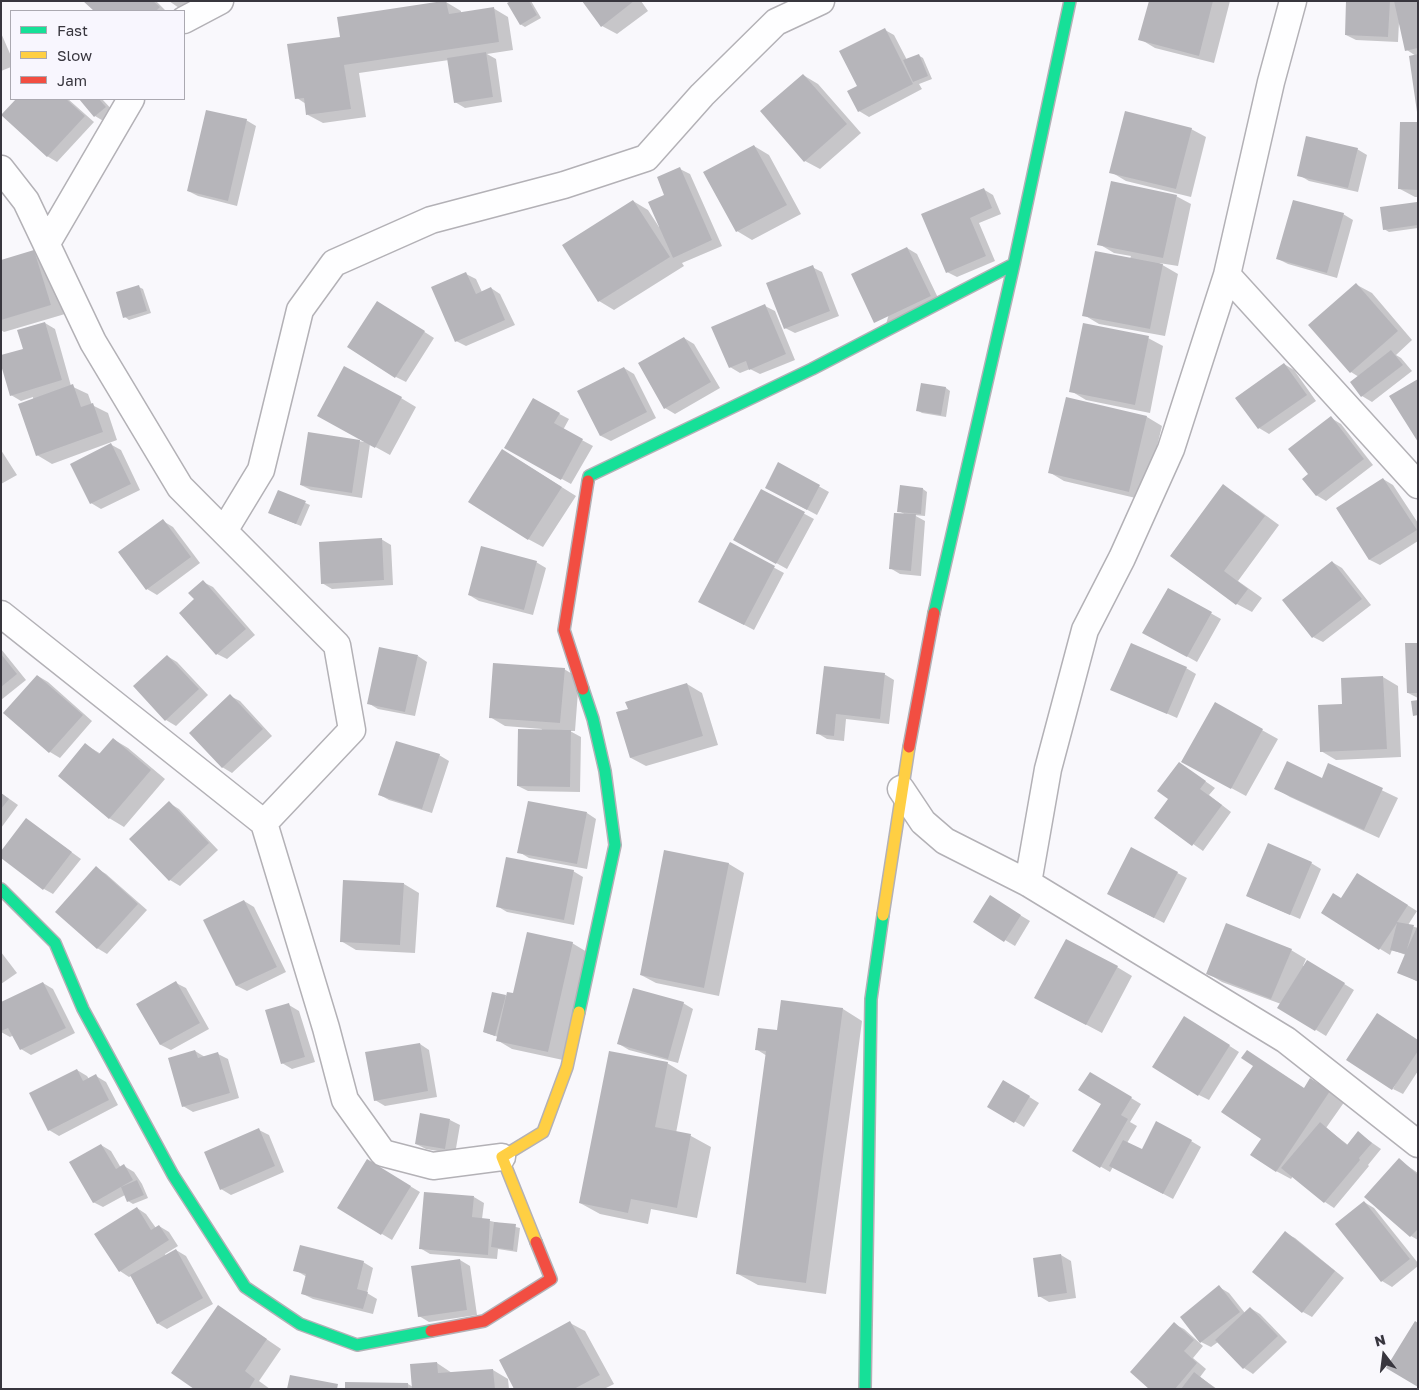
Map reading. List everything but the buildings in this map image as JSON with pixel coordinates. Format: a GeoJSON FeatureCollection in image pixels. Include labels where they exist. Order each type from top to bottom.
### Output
{"type":"FeatureCollection","features":[{"type":"Feature","properties":{"kind":"street"},"geometry":{"type":"LineString","coordinates":[[185,19],[220,1]]}},
{"type":"Feature","properties":{"kind":"street"},"geometry":{"type":"LineString","coordinates":[[224,531],[261,470],[300,310],[334,263],[431,220],[564,184],[646,158],[702,95],[776,22],[821,1]]}},
{"type":"Feature","properties":{"kind":"street"},"geometry":{"type":"LineString","coordinates":[[865,1389],[871,999],[901,789],[928,640],[1014,264],[1070,1]]}},
{"type":"Feature","properties":{"kind":"street"},"geometry":{"type":"LineString","coordinates":[[1028,883],[1048,769],[1085,630],[1122,558],[1171,448],[1226,275],[1270,82],[1293,1]]}},
{"type":"Feature","properties":{"kind":"street"},"geometry":{"type":"LineString","coordinates":[[47,244],[131,100]]}},
{"type":"Feature","properties":{"kind":"street"},"geometry":{"type":"LineString","coordinates":[[1,168],[26,201],[93,342],[180,487],[337,645],[352,730],[264,823]]}},
{"type":"Feature","properties":{"kind":"street"},"geometry":{"type":"LineString","coordinates":[[1,614],[264,823],[326,1028],[345,1100],[383,1153],[433,1166],[502,1158],[543,1132],[567,1067],[615,845],[605,771],[593,718],[564,630],[589,476],[812,369],[1014,264]]}},
{"type":"Feature","properties":{"kind":"street"},"geometry":{"type":"LineString","coordinates":[[1226,275],[1418,485]]}},
{"type":"Feature","properties":{"kind":"street"},"geometry":{"type":"LineString","coordinates":[[901,789],[923,822],[945,841],[1028,883],[1286,1040],[1418,1144]]}},
{"type":"Feature","properties":{"kind":"street"},"geometry":{"type":"LineString","coordinates":[[1,888],[55,943],[83,1009],[173,1175],[245,1287],[300,1324],[358,1346],[484,1321],[551,1278],[502,1158]]}},
{"type":"Feature","properties":{"kind":"traffic: fast"},"geometry":{"type":"LineString","coordinates":[[934,613],[1014,264],[1070,1]]}},
{"type":"Feature","properties":{"kind":"traffic: fast"},"geometry":{"type":"LineString","coordinates":[[588,481],[589,476],[812,369],[1014,264]]}},
{"type":"Feature","properties":{"kind":"traffic: fast"},"geometry":{"type":"LineString","coordinates":[[579,1012],[615,845],[605,771],[593,719],[583,689]]}},
{"type":"Feature","properties":{"kind":"traffic: fast"},"geometry":{"type":"LineString","coordinates":[[1,889],[55,943],[83,1009],[173,1175],[245,1287],[300,1324],[357,1345],[431,1331]]}},
{"type":"Feature","properties":{"kind":"traffic: fast"},"geometry":{"type":"LineString","coordinates":[[865,1389],[871,999],[883,915]]}},
{"type":"Feature","properties":{"kind":"traffic: slow"},"geometry":{"type":"LineString","coordinates":[[883,915],[909,747]]}},
{"type":"Feature","properties":{"kind":"traffic: slow"},"geometry":{"type":"LineString","coordinates":[[536,1242],[502,1157],[543,1132],[567,1067],[579,1012]]}},
{"type":"Feature","properties":{"kind":"traffic: jam"},"geometry":{"type":"LineString","coordinates":[[583,689],[564,630],[588,481]]}},
{"type":"Feature","properties":{"kind":"traffic: jam"},"geometry":{"type":"LineString","coordinates":[[909,747],[934,613]]}},
{"type":"Feature","properties":{"kind":"traffic: jam"},"geometry":{"type":"LineString","coordinates":[[431,1331],[484,1321],[551,1279],[536,1242]]}}]}
